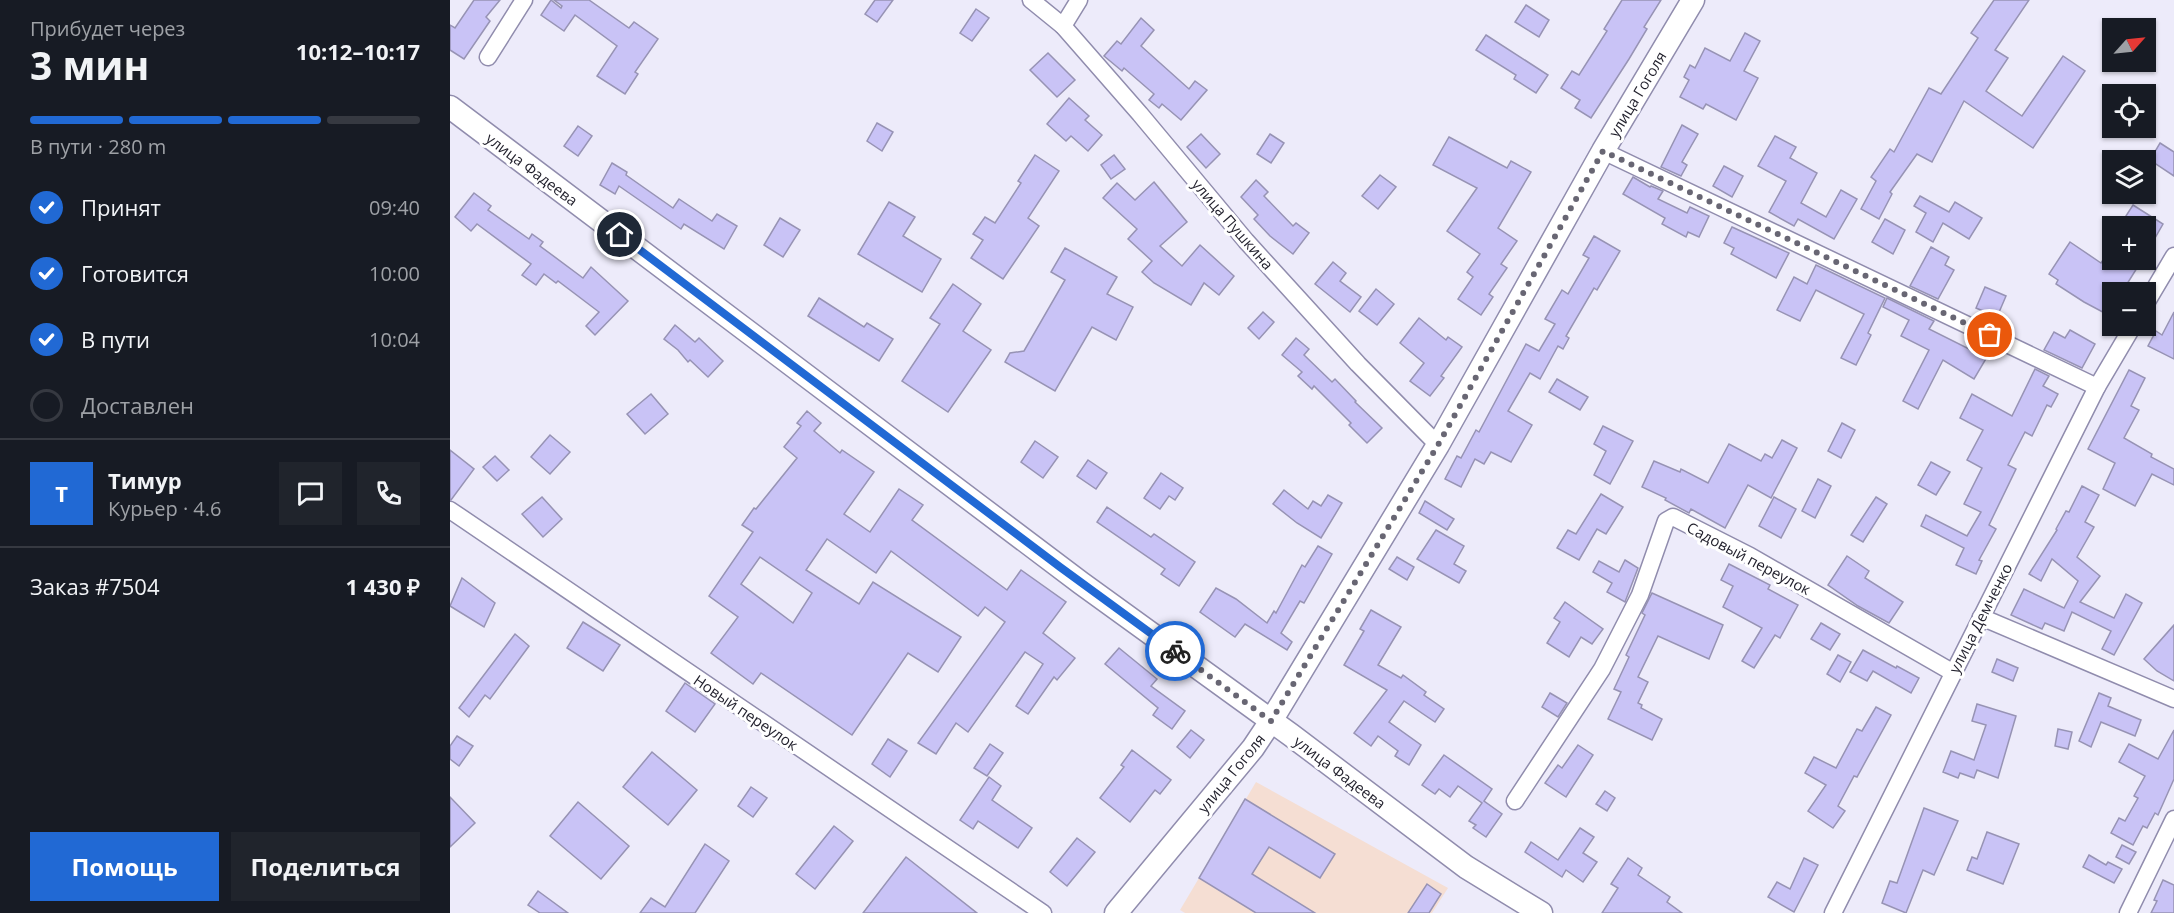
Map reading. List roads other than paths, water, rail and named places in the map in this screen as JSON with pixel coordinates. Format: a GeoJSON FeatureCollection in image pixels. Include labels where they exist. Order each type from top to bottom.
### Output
{"type":"FeatureCollection","features":[{"type":"Feature","properties":{"kind":"main road","name":"улица Гоголя"},"geometry":{"type":"LineString","coordinates":[[1116,913],[1253,748],[1271,721],[1438,445],[1603,151],[1693,0]]}},
{"type":"Feature","properties":{"kind":"main road","name":"улица Фадеева"},"geometry":{"type":"LineString","coordinates":[[450,107],[1060,567],[1466,867],[1541,913]]}},
{"type":"Feature","properties":{"kind":"street"},"geometry":{"type":"LineString","coordinates":[[488,57],[524,0]]}},
{"type":"Feature","properties":{"kind":"street","name":"улица Пушкина"},"geometry":{"type":"LineString","coordinates":[[1031,0],[1063,26],[1246,241],[1358,364],[1438,445]]}},
{"type":"Feature","properties":{"kind":"street"},"geometry":{"type":"LineString","coordinates":[[1063,26],[1079,0]]}},
{"type":"Feature","properties":{"kind":"street"},"geometry":{"type":"LineString","coordinates":[[1603,151],[2097,387]]}},
{"type":"Feature","properties":{"kind":"street"},"geometry":{"type":"LineString","coordinates":[[2156,286],[2174,256]]}},
{"type":"Feature","properties":{"kind":"street","name":"улица Демченко"},"geometry":{"type":"LineString","coordinates":[[1833,913],[2097,387],[2127,336]]}},
{"type":"Feature","properties":{"kind":"street","name":"Новый переулок"},"geometry":{"type":"LineString","coordinates":[[450,510],[1043,913]]}},
{"type":"Feature","properties":{"kind":"street","name":"Садовый переулок"},"geometry":{"type":"LineString","coordinates":[[1515,801],[1602,669],[1640,595],[1666,521],[1673,518],[1750,556],[1952,672]]}},
{"type":"Feature","properties":{"kind":"street"},"geometry":{"type":"LineString","coordinates":[[1981,617],[2174,699]]}},
{"type":"Feature","properties":{"kind":"street"},"geometry":{"type":"LineString","coordinates":[[2128,913],[2174,819]]}}]}
